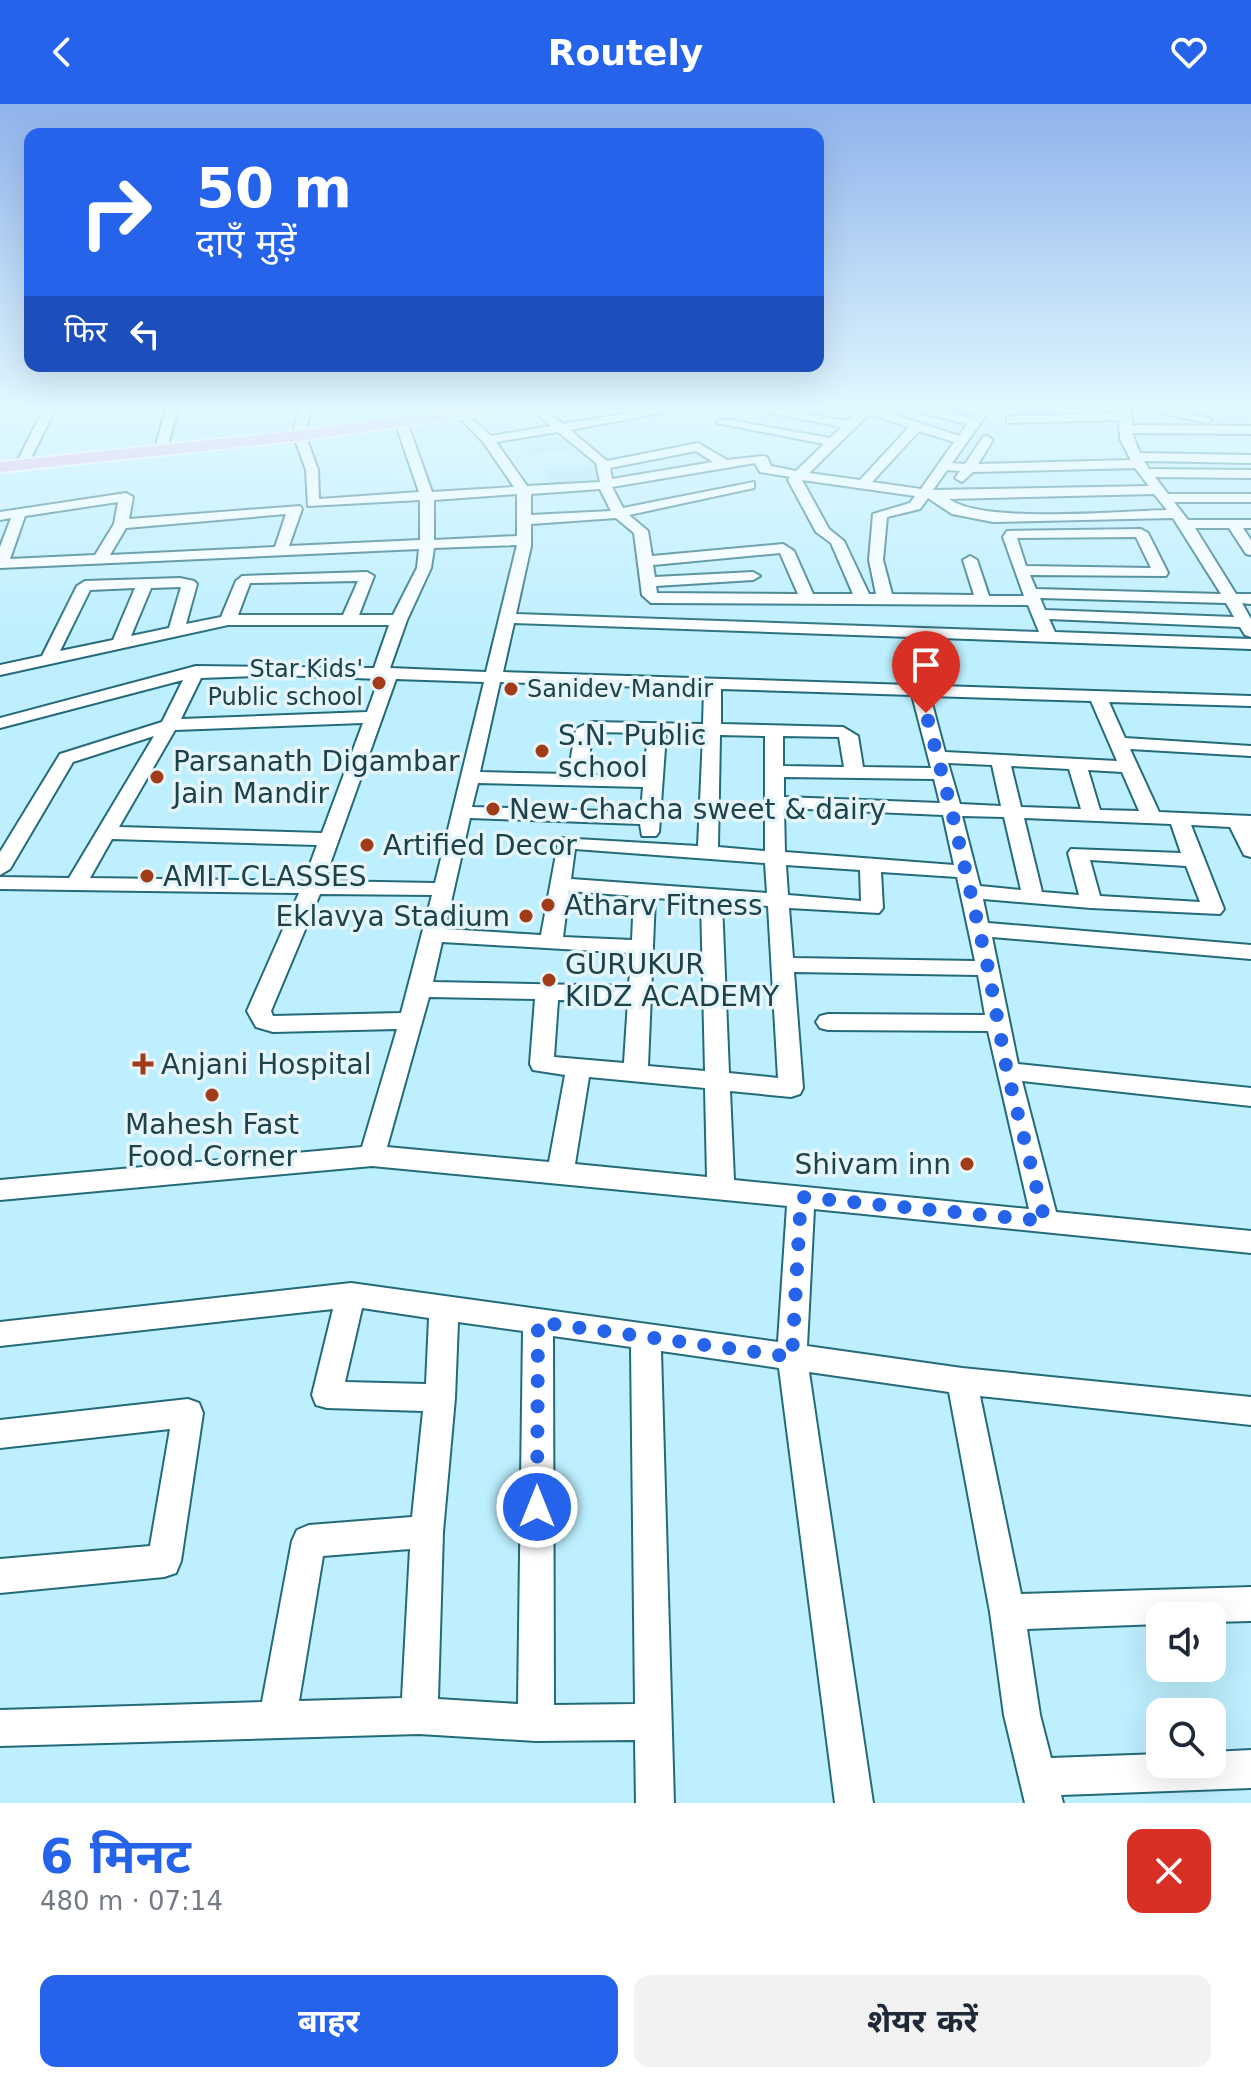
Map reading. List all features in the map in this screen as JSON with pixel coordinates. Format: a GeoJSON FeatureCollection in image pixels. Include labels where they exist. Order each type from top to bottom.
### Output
{"type":"FeatureCollection","features":[{"type":"Feature","properties":{"kind":"street"},"geometry":{"type":"LineString","coordinates":[[312,487],[312,502],[575,487]]}},
{"type":"Feature","properties":{"kind":"street"},"geometry":{"type":"LineString","coordinates":[[411,1021],[273,1024],[260,1017],[259,1011],[312,887],[372,717],[399,620],[424,568],[427,546],[424,487]]}},
{"type":"Feature","properties":{"kind":"street"},"geometry":{"type":"LineString","coordinates":[[372,1156],[420,989],[494,678],[524,530],[521,487]]}},
{"type":"Feature","properties":{"kind":"street"},"geometry":{"type":"LineString","coordinates":[[607,487],[619,514],[641,531],[650,595],[661,601],[983,600],[1247,627]]}},
{"type":"Feature","properties":{"kind":"street"},"geometry":{"type":"LineString","coordinates":[[20,512],[0,564],[427,546],[619,514],[739,487]]}},
{"type":"Feature","properties":{"kind":"street"},"geometry":{"type":"LineString","coordinates":[[799,487],[823,532],[837,541],[863,598]]}},
{"type":"Feature","properties":{"kind":"street"},"geometry":{"type":"LineString","coordinates":[[879,487],[951,496],[1161,494],[1251,498]]}},
{"type":"Feature","properties":{"kind":"street"},"geometry":{"type":"LineString","coordinates":[[885,598],[876,560],[880,514],[914,507],[932,487]]}},
{"type":"Feature","properties":{"kind":"street"},"geometry":{"type":"LineString","coordinates":[[951,496],[956,487]]}},
{"type":"Feature","properties":{"kind":"street"},"geometry":{"type":"LineString","coordinates":[[1156,487],[1232,598],[1247,627]]}},
{"type":"Feature","properties":{"kind":"street"},"geometry":{"type":"LineString","coordinates":[[929,494],[957,511],[993,518],[1180,519],[1251,524]]}},
{"type":"Feature","properties":{"kind":"street"},"geometry":{"type":"LineString","coordinates":[[0,516],[126,497],[121,524],[100,559]]}},
{"type":"Feature","properties":{"kind":"street"},"geometry":{"type":"LineString","coordinates":[[121,524],[295,509],[280,552]]}},
{"type":"Feature","properties":{"kind":"street"},"geometry":{"type":"LineString","coordinates":[[1233,524],[1249,545]]}},
{"type":"Feature","properties":{"kind":"street"},"geometry":{"type":"LineString","coordinates":[[1020,570],[1161,573],[1141,533],[1012,534],[1010,537],[1020,570],[1049,636]]}},
{"type":"Feature","properties":{"kind":"street"},"geometry":{"type":"LineString","coordinates":[[646,561],[783,548],[808,599]]}},
{"type":"Feature","properties":{"kind":"street"},"geometry":{"type":"LineString","coordinates":[[970,560],[983,600]]}},
{"type":"Feature","properties":{"kind":"street"},"geometry":{"type":"LineString","coordinates":[[228,620],[243,581],[247,579],[367,576],[350,618]]}},
{"type":"Feature","properties":{"kind":"street"},"geometry":{"type":"LineString","coordinates":[[648,582],[753,576]]}},
{"type":"Feature","properties":{"kind":"street"},"geometry":{"type":"LineString","coordinates":[[120,643],[145,583]]}},
{"type":"Feature","properties":{"kind":"street"},"geometry":{"type":"LineString","coordinates":[[48,659],[85,586],[189,584],[176,631]]}},
{"type":"Feature","properties":{"kind":"street"},"geometry":{"type":"LineString","coordinates":[[1034,603],[1251,599]]}},
{"type":"Feature","properties":{"kind":"street"},"geometry":{"type":"LineString","coordinates":[[506,618],[1251,644]]}},
{"type":"Feature","properties":{"kind":"street"},"geometry":{"type":"LineString","coordinates":[[0,670],[228,620],[399,620]]}},
{"type":"Feature","properties":{"kind":"street"},"geometry":{"type":"LineString","coordinates":[[0,723],[196,671],[281,670],[1251,701]]}},
{"type":"Feature","properties":{"kind":"street"},"geometry":{"type":"LineString","coordinates":[[76,884],[169,725],[196,671]]}},
{"type":"Feature","properties":{"kind":"street"},"geometry":{"type":"LineString","coordinates":[[708,853],[713,683]]}},
{"type":"Feature","properties":{"kind":"street"},"geometry":{"type":"LineString","coordinates":[[920,692],[951,808],[988,968],[1007,1071],[1045,1221]]}},
{"type":"Feature","properties":{"kind":"street"},"geometry":{"type":"LineString","coordinates":[[1097,695],[1151,817]]}},
{"type":"Feature","properties":{"kind":"street"},"geometry":{"type":"LineString","coordinates":[[0,869],[62,761],[169,725],[372,717]]}},
{"type":"Feature","properties":{"kind":"street"},"geometry":{"type":"LineString","coordinates":[[576,779],[585,729],[847,733],[854,772]]}},
{"type":"Feature","properties":{"kind":"street"},"geometry":{"type":"LineString","coordinates":[[648,848],[657,729]]}},
{"type":"Feature","properties":{"kind":"street"},"geometry":{"type":"LineString","coordinates":[[547,992],[542,1064],[791,1088],[775,858],[774,732]]}},
{"type":"Feature","properties":{"kind":"street"},"geometry":{"type":"LineString","coordinates":[[1120,743],[1251,751]]}},
{"type":"Feature","properties":{"kind":"street"},"geometry":{"type":"LineString","coordinates":[[1000,760],[1033,896]]}},
{"type":"Feature","properties":{"kind":"street"},"geometry":{"type":"LineString","coordinates":[[774,771],[854,772],[1000,760],[1129,767]]}},
{"type":"Feature","properties":{"kind":"street"},"geometry":{"type":"LineString","coordinates":[[1077,764],[1092,815]]}},
{"type":"Feature","properties":{"kind":"street"},"geometry":{"type":"LineString","coordinates":[[470,777],[653,782]]}},
{"type":"Feature","properties":{"kind":"street"},"geometry":{"type":"LineString","coordinates":[[775,802],[1244,822],[1251,851]]}},
{"type":"Feature","properties":{"kind":"street"},"geometry":{"type":"LineString","coordinates":[[461,812],[650,818]]}},
{"type":"Feature","properties":{"kind":"street"},"geometry":{"type":"LineString","coordinates":[[551,943],[566,842],[870,865],[1033,896],[1213,909],[1179,819]]}},
{"type":"Feature","properties":{"kind":"street"},"geometry":{"type":"LineString","coordinates":[[105,833],[329,839]]}},
{"type":"Feature","properties":{"kind":"street"},"geometry":{"type":"LineString","coordinates":[[1091,902],[1078,853],[1194,860]]}},
{"type":"Feature","properties":{"kind":"street"},"geometry":{"type":"LineString","coordinates":[[560,884],[872,908],[870,865]]}},
{"type":"Feature","properties":{"kind":"street"},"geometry":{"type":"LineString","coordinates":[[0,883],[444,889]]}},
{"type":"Feature","properties":{"kind":"street"},"geometry":{"type":"LineString","coordinates":[[636,1071],[645,890]]}},
{"type":"Feature","properties":{"kind":"street"},"geometry":{"type":"LineString","coordinates":[[711,895],[721,1189]]}},
{"type":"Feature","properties":{"kind":"street"},"geometry":{"type":"LineString","coordinates":[[979,929],[1251,952]]}},
{"type":"Feature","properties":{"kind":"street"},"geometry":{"type":"LineString","coordinates":[[433,935],[642,947]]}},
{"type":"Feature","properties":{"kind":"street"},"geometry":{"type":"LineString","coordinates":[[782,965],[988,968]]}},
{"type":"Feature","properties":{"kind":"street"},"geometry":{"type":"LineString","coordinates":[[420,989],[640,994]]}},
{"type":"Feature","properties":{"kind":"street"},"geometry":{"type":"LineString","coordinates":[[828,1022],[998,1023]]}},
{"type":"Feature","properties":{"kind":"street"},"geometry":{"type":"LineString","coordinates":[[560,1173],[579,1067]]}},
{"type":"Feature","properties":{"kind":"street"},"geometry":{"type":"LineString","coordinates":[[1007,1071],[1251,1097]]}},
{"type":"Feature","properties":{"kind":"street"},"geometry":{"type":"LineString","coordinates":[[0,1190],[372,1156],[1251,1242]]}},
{"type":"Feature","properties":{"kind":"street"},"geometry":{"type":"LineString","coordinates":[[801,1197],[792,1357],[854,1803]]}},
{"type":"Feature","properties":{"kind":"street"},"geometry":{"type":"LineString","coordinates":[[351,1295],[327,1395],[440,1398]]}},
{"type":"Feature","properties":{"kind":"street"},"geometry":{"type":"LineString","coordinates":[[0,1334],[351,1295],[962,1381],[1251,1411]]}},
{"type":"Feature","properties":{"kind":"street"},"geometry":{"type":"LineString","coordinates":[[419,1716],[427,1532],[440,1398],[444,1308]]}},
{"type":"Feature","properties":{"kind":"street"},"geometry":{"type":"LineString","coordinates":[[536,1723],[538,1322]]}},
{"type":"Feature","properties":{"kind":"street"},"geometry":{"type":"LineString","coordinates":[[646,1337],[655,1803]]}},
{"type":"Feature","properties":{"kind":"street"},"geometry":{"type":"LineString","coordinates":[[962,1381],[1007,1612],[1022,1715],[1041,1790],[1251,1769]]}},
{"type":"Feature","properties":{"kind":"street"},"geometry":{"type":"LineString","coordinates":[[0,1434],[188,1413],[164,1561],[0,1576]]}},
{"type":"Feature","properties":{"kind":"street"},"geometry":{"type":"LineString","coordinates":[[277,1722],[309,1541],[427,1532]]}},
{"type":"Feature","properties":{"kind":"street"},"geometry":{"type":"LineString","coordinates":[[1007,1612],[1251,1604]]}},
{"type":"Feature","properties":{"kind":"street"},"geometry":{"type":"LineString","coordinates":[[0,1728],[419,1716],[536,1723],[653,1722]]}},
{"type":"Feature","properties":{"kind":"place","name":"Star Kids' Public school"},"geometry":{"type":"Point","coordinates":[379,683]}},
{"type":"Feature","properties":{"kind":"place","name":"Sanidev Mandir"},"geometry":{"type":"Point","coordinates":[511,689]}},
{"type":"Feature","properties":{"kind":"place","name":"S.N. Public school"},"geometry":{"type":"Point","coordinates":[542,751]}},
{"type":"Feature","properties":{"kind":"place","name":"Parsanath Digambar Jain Mandir"},"geometry":{"type":"Point","coordinates":[157,777]}},
{"type":"Feature","properties":{"kind":"place","name":"New Chacha sweet & dairy"},"geometry":{"type":"Point","coordinates":[493,809]}},
{"type":"Feature","properties":{"kind":"place","name":"Artified Decor"},"geometry":{"type":"Point","coordinates":[367,845]}},
{"type":"Feature","properties":{"kind":"place","name":"AMIT CLASSES"},"geometry":{"type":"Point","coordinates":[147,876]}},
{"type":"Feature","properties":{"kind":"place","name":"Atharv Fitness"},"geometry":{"type":"Point","coordinates":[548,905]}},
{"type":"Feature","properties":{"kind":"place","name":"Eklavya Stadium"},"geometry":{"type":"Point","coordinates":[526,916]}},
{"type":"Feature","properties":{"kind":"place","name":"GURUKUR KIDZ ACADEMY"},"geometry":{"type":"Point","coordinates":[549,980]}},
{"type":"Feature","properties":{"kind":"place","name":"Anjani Hospital"},"geometry":{"type":"Point","coordinates":[143,1064]}},
{"type":"Feature","properties":{"kind":"place","name":"Mahesh Fast Food Corner"},"geometry":{"type":"Point","coordinates":[212,1095]}},
{"type":"Feature","properties":{"kind":"place","name":"Shivam inn"},"geometry":{"type":"Point","coordinates":[967,1164]}},
{"type":"Feature","properties":{"kind":"route"},"geometry":{"type":"LineString","coordinates":[[537,1507],[538,1322],[792,1357],[801,1197],[1045,1221],[1007,1071],[988,968],[926,713]]}}]}
